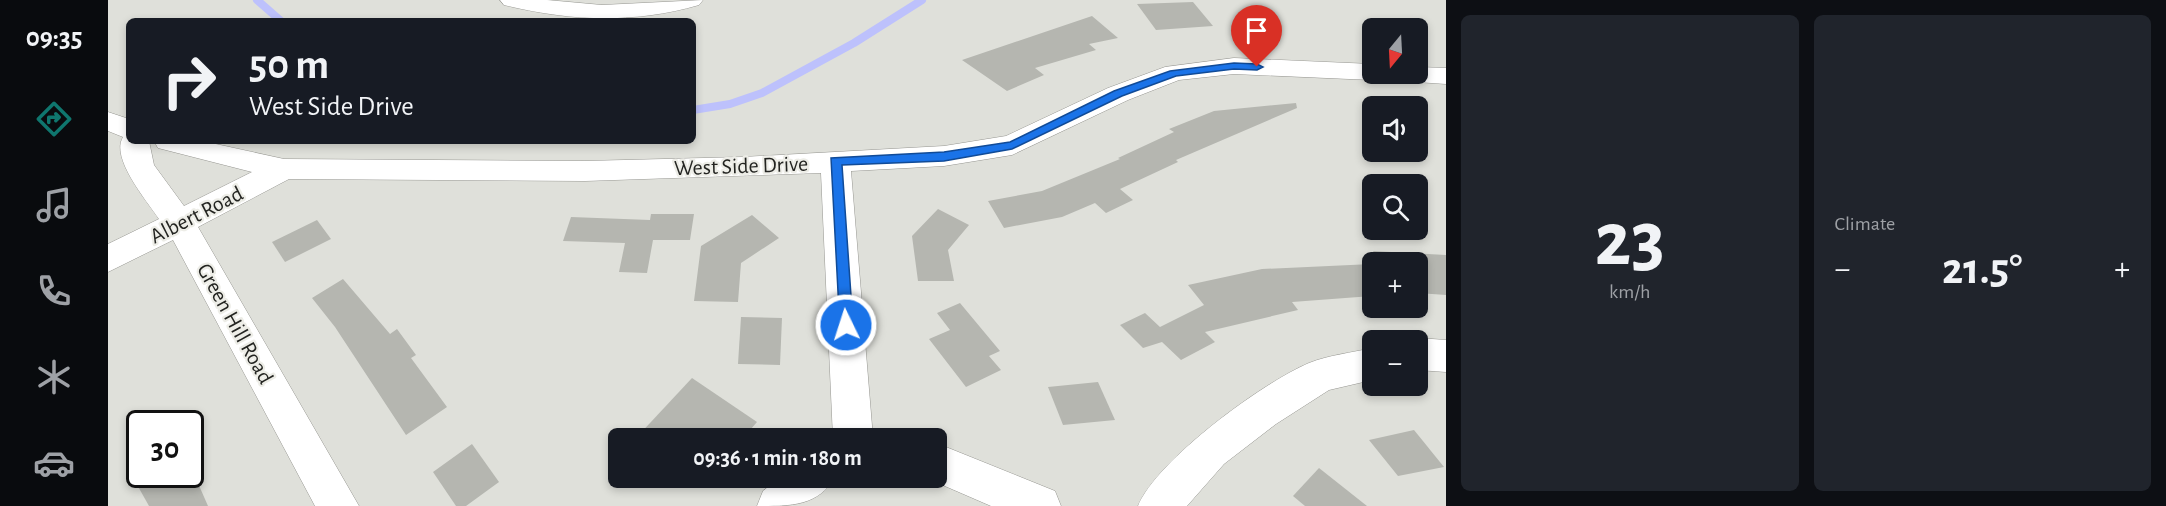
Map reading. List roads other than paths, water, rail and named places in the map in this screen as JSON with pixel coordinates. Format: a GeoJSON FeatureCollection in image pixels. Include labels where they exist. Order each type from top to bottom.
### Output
{"type":"FeatureCollection","features":[{"type":"Feature","properties":{"kind":"street"},"geometry":{"type":"LineString","coordinates":[[512,0],[547,8],[626,13],[691,0]]}},
{"type":"Feature","properties":{"kind":"street","name":"West Side Drive"},"geometry":{"type":"LineString","coordinates":[[178,144],[212,154],[284,169],[585,171],[743,167],[944,156],[1012,145],[1118,94],[1174,73],[1234,66],[1362,72]]}},
{"type":"Feature","properties":{"kind":"street"},"geometry":{"type":"LineString","coordinates":[[1428,75],[1446,76]]}},
{"type":"Feature","properties":{"kind":"street"},"geometry":{"type":"LineString","coordinates":[[108,121],[126,128]]}},
{"type":"Feature","properties":{"kind":"street","name":"Green Hill Road"},"geometry":{"type":"LineString","coordinates":[[135,144],[138,167],[180,224],[338,506]]}},
{"type":"Feature","properties":{"kind":"street"},"geometry":{"type":"LineString","coordinates":[[835,161],[852,428]]}},
{"type":"Feature","properties":{"kind":"street","name":"Albert Road"},"geometry":{"type":"LineString","coordinates":[[108,259],[284,169]]}},
{"type":"Feature","properties":{"kind":"street"},"geometry":{"type":"LineString","coordinates":[[1428,355],[1446,356]]}},
{"type":"Feature","properties":{"kind":"street"},"geometry":{"type":"LineString","coordinates":[[1159,506],[1210,451],[1262,412],[1320,376],[1362,366]]}},
{"type":"Feature","properties":{"kind":"street"},"geometry":{"type":"LineString","coordinates":[[947,467],[1040,506]]}},
{"type":"Feature","properties":{"kind":"street"},"geometry":{"type":"LineString","coordinates":[[778,506],[800,488]]}},
{"type":"Feature","properties":{"kind":"waterway"},"geometry":{"type":"LineString","coordinates":[[257,0],[278,18]]}},
{"type":"Feature","properties":{"kind":"waterway"},"geometry":{"type":"LineString","coordinates":[[696,110],[730,104],[762,93],[854,43],[922,0]]}}]}
